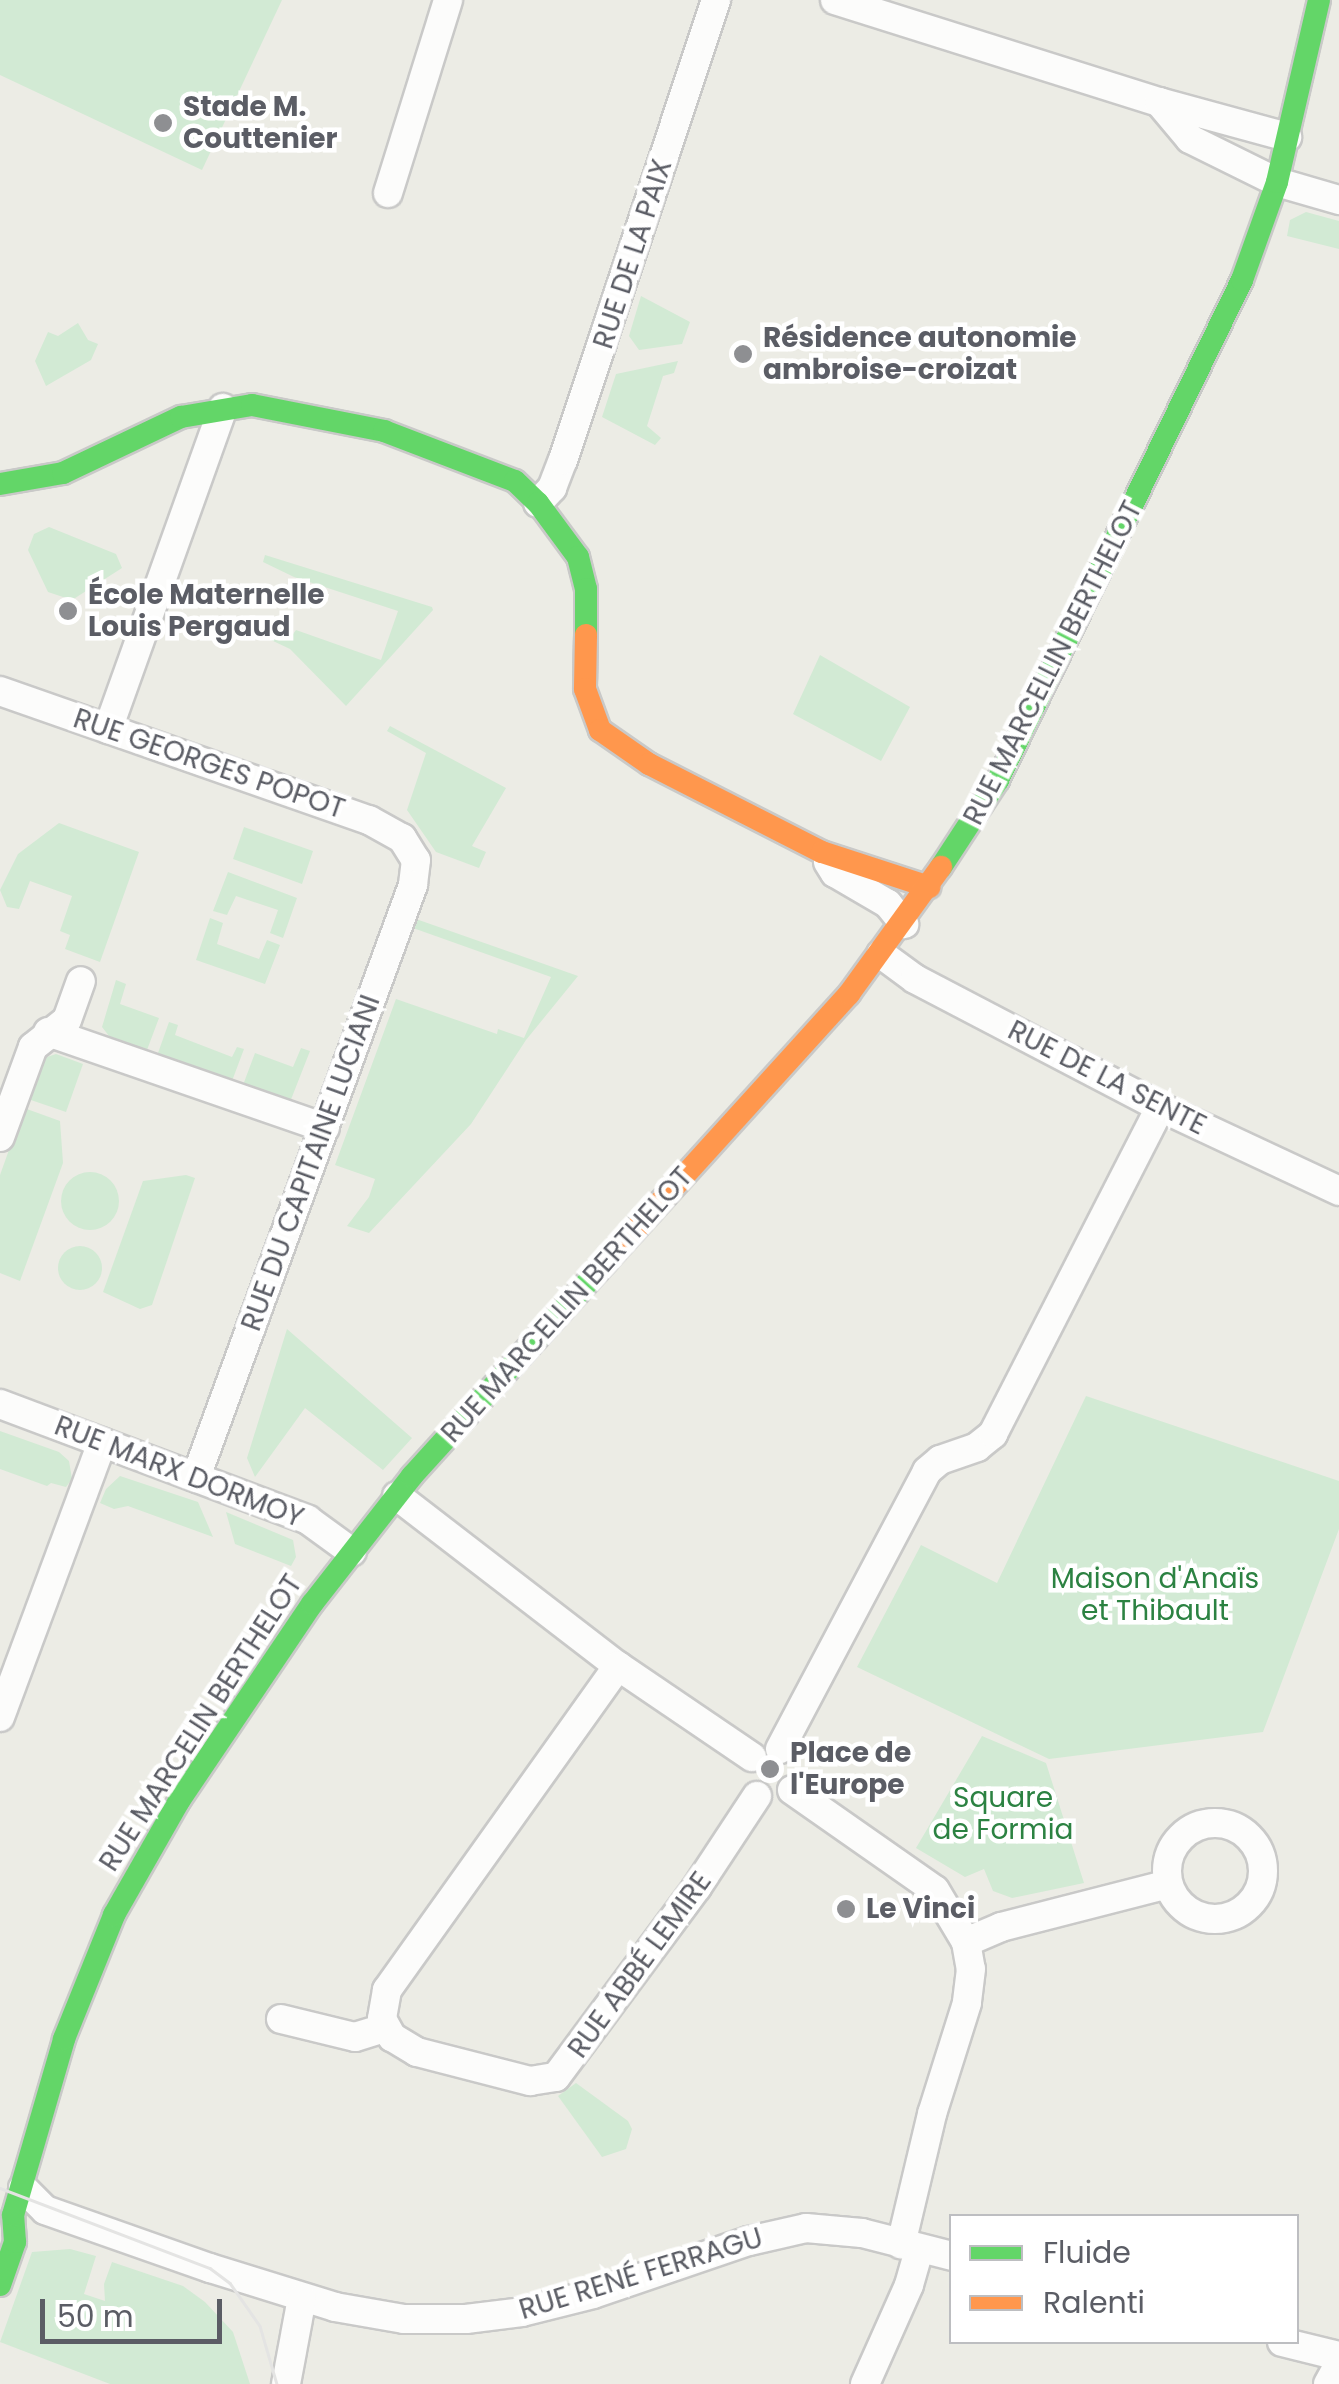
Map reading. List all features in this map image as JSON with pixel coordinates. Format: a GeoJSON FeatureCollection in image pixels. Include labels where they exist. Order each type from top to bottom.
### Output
{"type":"FeatureCollection","features":[{"type":"Feature","properties":{"kind":"main road","name":"RUE MARCELLIN BERTHELOT"},"geometry":{"type":"LineString","coordinates":[[352,1552],[397,1496],[881,954],[998,780],[1223,324],[1278,182],[1320,0]]}},
{"type":"Feature","properties":{"kind":"main road"},"geometry":{"type":"LineString","coordinates":[[0,484],[63,473],[170,422],[223,408],[267,406],[410,439],[502,474],[538,503],[567,538],[584,574],[585,689],[600,730],[649,764],[822,852],[929,887]]}},
{"type":"Feature","properties":{"kind":"main road","name":"RUE MARCELIN BERTHELOT"},"geometry":{"type":"LineString","coordinates":[[3,2222],[23,2188],[64,2040],[114,1916],[179,1801],[312,1604],[352,1552]]}},
{"type":"Feature","properties":{"kind":"main road"},"geometry":{"type":"LineString","coordinates":[[0,2286],[15,2242],[3,2222]]}},
{"type":"Feature","properties":{"kind":"street"},"geometry":{"type":"LineString","coordinates":[[388,193],[448,0]]}},
{"type":"Feature","properties":{"kind":"street","name":"RUE DE LA PAIX"},"geometry":{"type":"LineString","coordinates":[[538,503],[552,488],[564,460],[716,0]]}},
{"type":"Feature","properties":{"kind":"street"},"geometry":{"type":"LineString","coordinates":[[836,0],[892,8],[1158,102],[1287,137]]}},
{"type":"Feature","properties":{"kind":"street"},"geometry":{"type":"LineString","coordinates":[[1158,102],[1190,138],[1278,182],[1339,200]]}},
{"type":"Feature","properties":{"kind":"street"},"geometry":{"type":"LineString","coordinates":[[108,729],[223,408]]}},
{"type":"Feature","properties":{"kind":"street","name":"RUE GEORGES POPOT"},"geometry":{"type":"LineString","coordinates":[[0,691],[369,820],[389,828],[411,849]]}},
{"type":"Feature","properties":{"kind":"street","name":"RUE DU CAPITAINE LUCIANI"},"geometry":{"type":"LineString","coordinates":[[196,1477],[413,885],[417,871],[411,849]]}},
{"type":"Feature","properties":{"kind":"street"},"geometry":{"type":"LineString","coordinates":[[822,852],[836,873],[888,904],[904,924]]}},
{"type":"Feature","properties":{"kind":"street","name":"RUE DE LA SENTE"},"geometry":{"type":"LineString","coordinates":[[881,954],[915,979],[1160,1107],[1339,1191]]}},
{"type":"Feature","properties":{"kind":"street"},"geometry":{"type":"LineString","coordinates":[[0,1138],[34,1047],[67,1020],[80,981]]}},
{"type":"Feature","properties":{"kind":"street"},"geometry":{"type":"LineString","coordinates":[[48,1032],[325,1128]]}},
{"type":"Feature","properties":{"kind":"street"},"geometry":{"type":"LineString","coordinates":[[780,1749],[928,1472],[940,1460],[977,1447],[993,1434],[1160,1107]]}},
{"type":"Feature","properties":{"kind":"street","name":"RUE MARX DORMOY"},"geometry":{"type":"LineString","coordinates":[[0,1404],[308,1520],[352,1552]]}},
{"type":"Feature","properties":{"kind":"street"},"geometry":{"type":"LineString","coordinates":[[0,1717],[102,1442]]}},
{"type":"Feature","properties":{"kind":"street"},"geometry":{"type":"LineString","coordinates":[[397,1496],[618,1666],[752,1757]]}},
{"type":"Feature","properties":{"kind":"street"},"geometry":{"type":"LineString","coordinates":[[282,2019],[356,2037],[385,2028],[382,2010],[387,1990],[618,1666]]}},
{"type":"Feature","properties":{"kind":"street"},"geometry":{"type":"LineString","coordinates":[[764,1749],[780,1749],[796,1766],[792,1790],[772,1800],[757,1796],[746,1773],[752,1757],[764,1749]]}},
{"type":"Feature","properties":{"kind":"street"},"geometry":{"type":"LineString","coordinates":[[792,1790],[934,1890],[966,1942],[971,1969],[968,2003],[932,2114],[910,2246],[908,2285],[865,2384]]}},
{"type":"Feature","properties":{"kind":"street","name":"RUE ABBÉ LEMIRE"},"geometry":{"type":"LineString","coordinates":[[385,2028],[400,2045],[417,2052],[530,2082],[556,2077],[676,1917],[757,1796]]}},
{"type":"Feature","properties":{"kind":"street"},"geometry":{"type":"LineString","coordinates":[[966,1942],[1001,1927],[1168,1884]]}},
{"type":"Feature","properties":{"kind":"street","name":"RUE RENÉ FERRAGU"},"geometry":{"type":"LineString","coordinates":[[23,2188],[45,2210],[302,2298],[383,2316],[466,2319],[522,2312],[593,2294],[785,2231],[862,2232],[949,2255]]}},
{"type":"Feature","properties":{"kind":"street","name":"RUE RENÉ FERRAGU"},"geometry":{"type":"LineString","coordinates":[[3,2222],[45,2210]]}},
{"type":"Feature","properties":{"kind":"street"},"geometry":{"type":"LineString","coordinates":[[0,2260],[5,2243],[3,2222]]}},
{"type":"Feature","properties":{"kind":"street"},"geometry":{"type":"LineString","coordinates":[[286,2384],[302,2298]]}},
{"type":"Feature","properties":{"kind":"street"},"geometry":{"type":"LineString","coordinates":[[1290,2344],[1339,2356]]}},
{"type":"Feature","properties":{"kind":"street"},"geometry":{"type":"LineString","coordinates":[[1328,2384],[1339,2364]]}},
{"type":"Feature","properties":{"kind":"green space","name":"Stade M. Couttenier"},"geometry":{"type":"Polygon","coordinates":[[[0,0],[282,0],[202,170],[0,75],[0,0]]]}},
{"type":"Feature","properties":{"kind":"green space"},"geometry":{"type":"Polygon","coordinates":[[[1306,212],[1339,221],[1339,249],[1287,236],[1290,220],[1306,212]]]}},
{"type":"Feature","properties":{"kind":"green space"},"geometry":{"type":"Polygon","coordinates":[[[641,296],[690,322],[682,344],[639,350],[629,336],[641,296]]]}},
{"type":"Feature","properties":{"kind":"green space"},"geometry":{"type":"Polygon","coordinates":[[[78,323],[88,340],[98,344],[91,360],[46,386],[35,361],[48,332],[58,336],[78,323]]]}},
{"type":"Feature","properties":{"kind":"green space"},"geometry":{"type":"Polygon","coordinates":[[[678,361],[674,373],[663,376],[647,426],[661,438],[655,445],[602,417],[616,374],[678,361]]]}},
{"type":"Feature","properties":{"kind":"green space"},"geometry":{"type":"Polygon","coordinates":[[[49,527],[116,554],[122,568],[72,600],[48,592],[28,550],[34,534],[49,527]]]}},
{"type":"Feature","properties":{"kind":"green space"},"geometry":{"type":"Polygon","coordinates":[[[265,555],[433,610],[346,706],[290,649],[241,626],[244,619],[291,637],[296,630],[381,660],[398,611],[294,577],[263,562],[265,555]]]}},
{"type":"Feature","properties":{"kind":"green space"},"geometry":{"type":"Polygon","coordinates":[[[820,655],[910,707],[881,761],[793,714],[820,655]]]}},
{"type":"Feature","properties":{"kind":"green space"},"geometry":{"type":"Polygon","coordinates":[[[390,726],[506,788],[472,846],[486,852],[479,868],[436,852],[407,810],[426,753],[387,731],[390,726]]]}},
{"type":"Feature","properties":{"kind":"green space"},"geometry":{"type":"Polygon","coordinates":[[[59,823],[139,852],[100,962],[65,949],[70,935],[60,931],[72,896],[30,881],[19,909],[7,907],[0,890],[18,854],[59,823]]]}},
{"type":"Feature","properties":{"kind":"green space"},"geometry":{"type":"Polygon","coordinates":[[[244,827],[313,851],[302,884],[233,859],[244,827]]]}},
{"type":"Feature","properties":{"kind":"green space"},"geometry":{"type":"Polygon","coordinates":[[[228,872],[297,898],[283,938],[270,933],[278,910],[236,896],[227,915],[213,911],[228,872]]]}},
{"type":"Feature","properties":{"kind":"green space"},"geometry":{"type":"Polygon","coordinates":[[[210,918],[223,923],[217,944],[259,959],[267,940],[280,945],[265,984],[196,960],[210,918]]]}},
{"type":"Feature","properties":{"kind":"green space"},"geometry":{"type":"Polygon","coordinates":[[[416,919],[578,976],[526,1040],[471,1124],[369,1233],[347,1226],[369,1197],[375,1179],[335,1165],[396,999],[497,1034],[498,1029],[524,1038],[551,977],[413,928],[416,919]]]}},
{"type":"Feature","properties":{"kind":"green space"},"geometry":{"type":"Polygon","coordinates":[[[116,980],[126,984],[120,1004],[159,1018],[147,1050],[109,1036],[102,1027],[116,980]]]}},
{"type":"Feature","properties":{"kind":"green space"},"geometry":{"type":"Polygon","coordinates":[[[169,1022],[178,1025],[175,1035],[232,1057],[237,1047],[244,1049],[232,1081],[158,1053],[169,1022]]]}},
{"type":"Feature","properties":{"kind":"green space"},"geometry":{"type":"Polygon","coordinates":[[[301,1048],[310,1051],[290,1102],[243,1085],[255,1053],[293,1067],[301,1048]]]}},
{"type":"Feature","properties":{"kind":"green space"},"geometry":{"type":"Polygon","coordinates":[[[56,1054],[83,1064],[66,1112],[28,1099],[44,1058],[56,1054]]]}},
{"type":"Feature","properties":{"kind":"green space"},"geometry":{"type":"Polygon","coordinates":[[[24,1108],[60,1121],[63,1163],[20,1281],[0,1273],[0,1175],[24,1108]]]}},
{"type":"Feature","properties":{"kind":"green space"},"geometry":{"type":"Polygon","coordinates":[[[90,1172],[111,1180],[119,1201],[111,1222],[90,1230],[69,1222],[61,1201],[69,1180],[90,1172]]]}},
{"type":"Feature","properties":{"kind":"green space"},"geometry":{"type":"Polygon","coordinates":[[[186,1175],[195,1178],[152,1305],[140,1309],[103,1292],[143,1181],[186,1175]]]}},
{"type":"Feature","properties":{"kind":"green space"},"geometry":{"type":"Polygon","coordinates":[[[80,1246],[96,1252],[102,1268],[96,1284],[80,1290],[64,1284],[58,1268],[64,1252],[80,1246]]]}},
{"type":"Feature","properties":{"kind":"green space"},"geometry":{"type":"Polygon","coordinates":[[[287,1329],[412,1438],[383,1470],[305,1408],[255,1477],[247,1458],[287,1329]]]}},
{"type":"Feature","properties":{"kind":"green space","name":"Maison d'Anaïs et Thibault"},"geometry":{"type":"Polygon","coordinates":[[[1086,1396],[1339,1481],[1339,1529],[1263,1732],[1049,1759],[857,1667],[921,1545],[997,1583],[1086,1396]]]}},
{"type":"Feature","properties":{"kind":"green space"},"geometry":{"type":"Polygon","coordinates":[[[0,1431],[59,1452],[69,1461],[72,1479],[66,1487],[51,1483],[47,1486],[0,1469],[0,1431]]]}},
{"type":"Feature","properties":{"kind":"green space"},"geometry":{"type":"Polygon","coordinates":[[[120,1476],[198,1502],[213,1537],[128,1506],[114,1509],[100,1503],[106,1489],[120,1476]]]}},
{"type":"Feature","properties":{"kind":"green space"},"geometry":{"type":"Polygon","coordinates":[[[226,1512],[293,1540],[296,1557],[291,1566],[235,1544],[226,1512]]]}},
{"type":"Feature","properties":{"kind":"green space","name":"Square de Formia"},"geometry":{"type":"Polygon","coordinates":[[[982,1736],[1046,1763],[1084,1883],[1012,1898],[993,1891],[984,1869],[965,1877],[916,1848],[982,1736]]]}},
{"type":"Feature","properties":{"kind":"green space"},"geometry":{"type":"Polygon","coordinates":[[[576,2083],[628,2121],[632,2129],[626,2149],[602,2157],[558,2096],[576,2083]]]}},
{"type":"Feature","properties":{"kind":"green space"},"geometry":{"type":"Polygon","coordinates":[[[70,2249],[96,2256],[84,2294],[105,2301],[104,2284],[112,2262],[183,2286],[205,2302],[233,2332],[250,2384],[110,2384],[0,2342],[32,2252],[70,2249]]]}},
{"type":"Feature","properties":{"kind":"tram line"},"geometry":{"type":"LineString","coordinates":[[0,2188],[210,2268],[230,2283],[260,2326],[277,2384]]}},
{"type":"Feature","properties":{"kind":"traffic: fast"},"geometry":{"type":"LineString","coordinates":[[941,867],[998,780],[1242,280],[1277,182],[1319,0]]}},
{"type":"Feature","properties":{"kind":"traffic: fast"},"geometry":{"type":"LineString","coordinates":[[0,484],[63,473],[181,417],[252,405],[384,431],[515,481],[538,503],[578,557],[586,589],[586,635]]}},
{"type":"Feature","properties":{"kind":"traffic: fast"},"geometry":{"type":"LineString","coordinates":[[0,2285],[15,2242],[13,2215],[64,2039],[114,1915],[179,1801],[312,1604],[412,1476],[606,1262]]}},
{"type":"Feature","properties":{"kind":"traffic: slow"},"geometry":{"type":"LineString","coordinates":[[586,635],[585,689],[600,730],[649,764],[822,852],[929,887]]}},
{"type":"Feature","properties":{"kind":"traffic: slow"},"geometry":{"type":"LineString","coordinates":[[606,1262],[849,994],[941,867]]}},
{"type":"Feature","properties":{"kind":"place","name":"Stade M. Couttenier"},"geometry":{"type":"Point","coordinates":[163,123]}},
{"type":"Feature","properties":{"kind":"place","name":"Résidence autonomie ambroise-croizat"},"geometry":{"type":"Point","coordinates":[743,354]}},
{"type":"Feature","properties":{"kind":"place","name":"École Maternelle Louis Pergaud"},"geometry":{"type":"Point","coordinates":[68,611]}},
{"type":"Feature","properties":{"kind":"place","name":"Place de l'Europe"},"geometry":{"type":"Point","coordinates":[770,1769]}},
{"type":"Feature","properties":{"kind":"place","name":"Le Vinci"},"geometry":{"type":"Point","coordinates":[846,1909]}}]}
